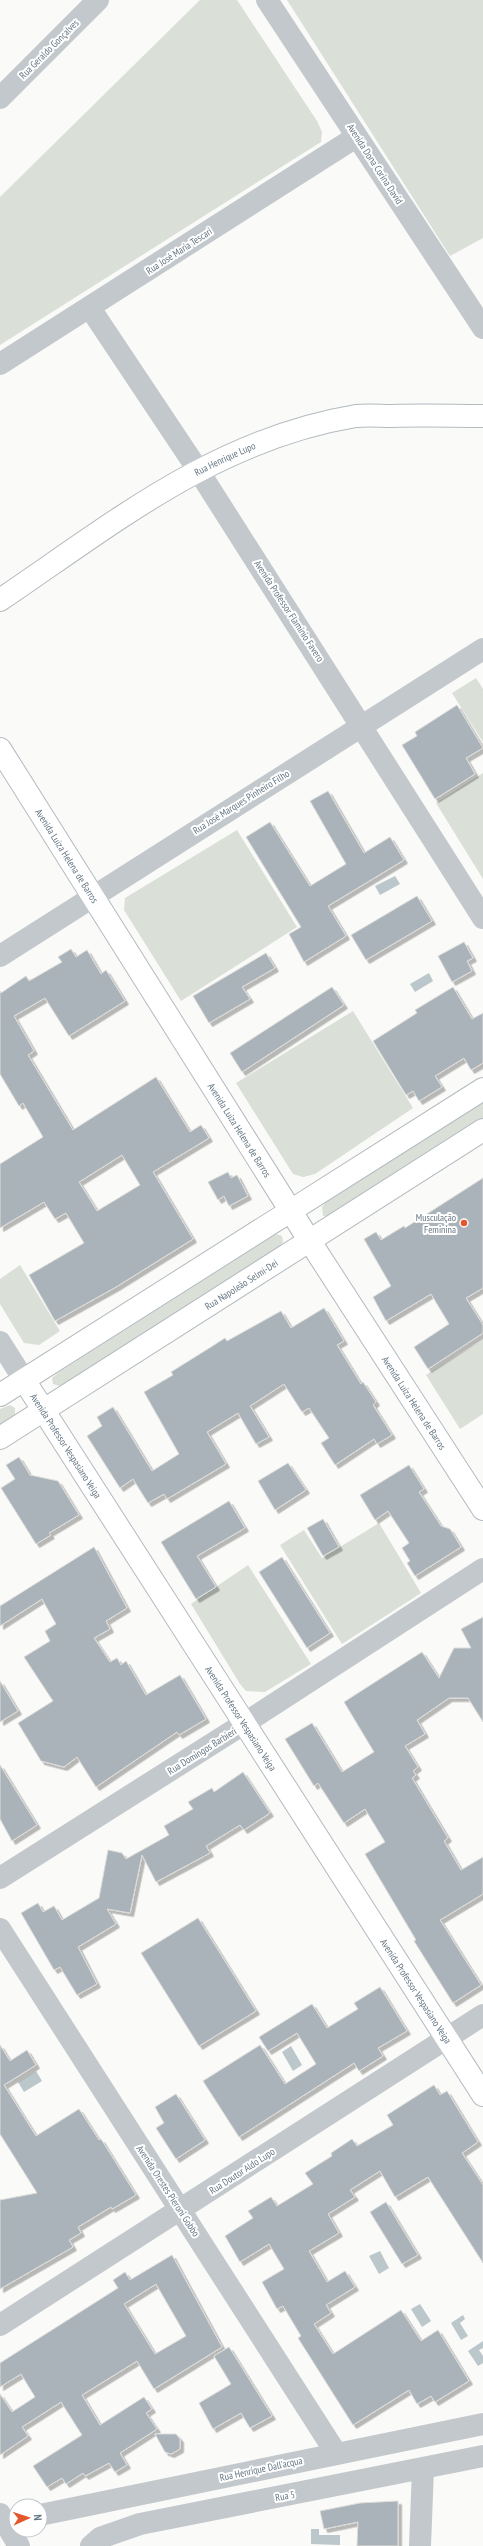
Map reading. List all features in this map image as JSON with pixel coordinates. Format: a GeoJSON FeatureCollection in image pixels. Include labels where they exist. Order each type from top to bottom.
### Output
{"type":"FeatureCollection","features":[{"type":"Feature","properties":{"kind":"street","name":"Rua Geraldo Gonçalves"},"geometry":{"type":"LineString","coordinates":[[0,98],[98,0]]}},
{"type":"Feature","properties":{"kind":"street","name":"Avenida Dona Corina David"},"geometry":{"type":"LineString","coordinates":[[267,0],[483,328]]}},
{"type":"Feature","properties":{"kind":"street","name":"Rua José Maria Tescari"},"geometry":{"type":"LineString","coordinates":[[0,364],[356,137]]}},
{"type":"Feature","properties":{"kind":"street","name":"Avenida Professor Flamínio Favero"},"geometry":{"type":"LineString","coordinates":[[90,308],[198,470],[483,918]]}},
{"type":"Feature","properties":{"kind":"street","name":"Rua Henrique Lupo"},"geometry":{"type":"LineString","coordinates":[[0,600],[146,501],[198,470],[237,451],[286,433],[357,416],[483,416]]}},
{"type":"Feature","properties":{"kind":"street","name":"Rua José Marques Pinheiro Filho"},"geometry":{"type":"LineString","coordinates":[[0,956],[483,649]]}},
{"type":"Feature","properties":{"kind":"street","name":"Avenida Luiza Helena de Barros"},"geometry":{"type":"LineString","coordinates":[[0,749],[309,1240],[483,1509]]}},
{"type":"Feature","properties":{"kind":"street"},"geometry":{"type":"LineString","coordinates":[[0,1395],[483,1089]]}},
{"type":"Feature","properties":{"kind":"street","name":"Rua Napoleão Selmi-Dei"},"geometry":{"type":"LineString","coordinates":[[0,1438],[483,1130]]}},
{"type":"Feature","properties":{"kind":"street","name":"Avenida Professor Vespasiano Veiga"},"geometry":{"type":"LineString","coordinates":[[0,1342],[483,2095]]}},
{"type":"Feature","properties":{"kind":"street","name":"Rua Domingos Barbieri"},"geometry":{"type":"LineString","coordinates":[[0,1878],[245,1723],[483,1569]]}},
{"type":"Feature","properties":{"kind":"street","name":"Avenida Orestes Pieroni Gobbo"},"geometry":{"type":"LineString","coordinates":[[0,1929],[336,2453]]}},
{"type":"Feature","properties":{"kind":"street","name":"Rua Doutor Aldo Lupo"},"geometry":{"type":"LineString","coordinates":[[0,2325],[483,2015]]}},
{"type":"Feature","properties":{"kind":"street","name":"Rua Henrique Dall'acqua"},"geometry":{"type":"LineString","coordinates":[[48,2514],[336,2453],[483,2424]]}},
{"type":"Feature","properties":{"kind":"street","name":"Rua 5"},"geometry":{"type":"LineString","coordinates":[[91,2546],[100,2538],[140,2524],[483,2456]]}},
{"type":"Feature","properties":{"kind":"street"},"geometry":{"type":"LineString","coordinates":[[420,2546],[423,2469]]}},
{"type":"Feature","properties":{"kind":"street"},"geometry":{"type":"LineString","coordinates":[[7,2519],[19,2546]]}},
{"type":"Feature","properties":{"kind":"shaded area"},"geometry":{"type":"Polygon","coordinates":[[[200,0],[237,0],[317,121],[322,132],[321,142],[0,345],[0,197],[200,0]]]}},
{"type":"Feature","properties":{"kind":"shaded area"},"geometry":{"type":"Polygon","coordinates":[[[287,0],[483,0],[483,238],[450,256],[287,0]]]}},
{"type":"Feature","properties":{"kind":"shaded area"},"geometry":{"type":"Polygon","coordinates":[[[476,678],[483,689],[483,742],[452,693],[476,678]]]}},
{"type":"Feature","properties":{"kind":"shaded area"},"geometry":{"type":"Polygon","coordinates":[[[483,773],[483,879],[436,803],[483,773]]]}},
{"type":"Feature","properties":{"kind":"shaded area"},"geometry":{"type":"Polygon","coordinates":[[[237,830],[297,927],[181,1001],[124,910],[125,898],[237,830]]]}},
{"type":"Feature","properties":{"kind":"shaded area"},"geometry":{"type":"Polygon","coordinates":[[[395,876],[400,884],[380,895],[375,886],[395,876]]]}},
{"type":"Feature","properties":{"kind":"shaded area"},"geometry":{"type":"Polygon","coordinates":[[[429,973],[433,981],[415,992],[410,984],[429,973]]]}},
{"type":"Feature","properties":{"kind":"shaded area"},"geometry":{"type":"Polygon","coordinates":[[[353,1011],[413,1108],[315,1174],[303,1177],[293,1174],[236,1083],[353,1011]]]}},
{"type":"Feature","properties":{"kind":"shaded area"},"geometry":{"type":"Polygon","coordinates":[[[483,1101],[483,1120],[331,1216],[323,1216],[322,1207],[326,1202],[483,1101]]]}},
{"type":"Feature","properties":{"kind":"shaded area"},"geometry":{"type":"Polygon","coordinates":[[[276,1234],[282,1236],[283,1242],[279,1247],[67,1383],[59,1386],[53,1384],[52,1378],[59,1372],[276,1234]]]}},
{"type":"Feature","properties":{"kind":"shaded area"},"geometry":{"type":"Polygon","coordinates":[[[20,1265],[60,1331],[39,1345],[24,1343],[0,1304],[0,1279],[20,1265]]]}},
{"type":"Feature","properties":{"kind":"shaded area"},"geometry":{"type":"Polygon","coordinates":[[[483,1340],[483,1414],[460,1429],[426,1375],[483,1340]]]}},
{"type":"Feature","properties":{"kind":"shaded area"},"geometry":{"type":"Polygon","coordinates":[[[10,1405],[15,1408],[15,1416],[0,1426],[0,1409],[10,1405]]]}},
{"type":"Feature","properties":{"kind":"shaded area"},"geometry":{"type":"Polygon","coordinates":[[[379,1523],[421,1593],[342,1644],[280,1545],[304,1530],[322,1558],[379,1523]]]}},
{"type":"Feature","properties":{"kind":"shaded area"},"geometry":{"type":"Polygon","coordinates":[[[248,1565],[311,1664],[265,1692],[246,1691],[240,1684],[191,1604],[248,1565]]]}},
{"type":"Feature","properties":{"kind":"shaded area"},"geometry":{"type":"Polygon","coordinates":[[[291,2046],[302,2065],[293,2071],[282,2052],[291,2046]]]}},
{"type":"Feature","properties":{"kind":"shaded area"},"geometry":{"type":"Polygon","coordinates":[[[36,2071],[42,2081],[24,2092],[18,2082],[36,2071]]]}},
{"type":"Feature","properties":{"kind":"shaded area"},"geometry":{"type":"Polygon","coordinates":[[[380,2251],[389,2268],[379,2274],[369,2256],[380,2251]]]}},
{"type":"Feature","properties":{"kind":"shaded area"},"geometry":{"type":"Polygon","coordinates":[[[420,2304],[431,2321],[422,2327],[411,2309],[420,2304]]]}},
{"type":"Feature","properties":{"kind":"shaded area"},"geometry":{"type":"Polygon","coordinates":[[[463,2315],[465,2319],[460,2323],[468,2336],[461,2340],[451,2323],[463,2315]]]}},
{"type":"Feature","properties":{"kind":"shaded area"},"geometry":{"type":"Polygon","coordinates":[[[483,2341],[483,2348],[479,2350],[483,2356],[483,2363],[478,2366],[468,2351],[483,2341]]]}},
{"type":"Feature","properties":{"kind":"shaded area"},"geometry":{"type":"Polygon","coordinates":[[[311,2529],[319,2529],[319,2535],[340,2535],[340,2545],[311,2544],[311,2529]]]}},
{"type":"Feature","properties":{"kind":"building"},"geometry":{"type":"Polygon","coordinates":[[[457,705],[483,748],[466,758],[475,774],[435,799],[402,745],[417,736],[415,732],[457,705]]]}},
{"type":"Feature","properties":{"kind":"building"},"geometry":{"type":"Polygon","coordinates":[[[328,791],[364,853],[390,837],[404,860],[328,906],[346,936],[304,962],[289,934],[301,927],[246,837],[270,822],[310,886],[346,864],[310,801],[328,791]]]}},
{"type":"Feature","properties":{"kind":"building"},"geometry":{"type":"Polygon","coordinates":[[[417,896],[432,921],[366,960],[351,935],[417,896]]]}},
{"type":"Feature","properties":{"kind":"building"},"geometry":{"type":"Polygon","coordinates":[[[464,942],[473,958],[467,961],[472,971],[452,982],[438,956],[464,942]]]}},
{"type":"Feature","properties":{"kind":"building"},"geometry":{"type":"Polygon","coordinates":[[[71,949],[76,957],[87,950],[101,974],[106,970],[125,1001],[69,1036],[45,998],[14,1016],[34,1051],[28,1055],[73,1130],[156,1077],[190,1132],[201,1125],[209,1138],[153,1172],[193,1239],[116,1287],[55,1321],[29,1275],[84,1243],[66,1213],[55,1219],[44,1202],[0,1228],[0,1164],[43,1137],[23,1103],[19,1106],[0,1074],[0,991],[1,993],[26,976],[29,981],[62,962],[58,957],[71,949]],[[122,1155],[79,1182],[97,1211],[140,1185],[122,1155]]]}},
{"type":"Feature","properties":{"kind":"building"},"geometry":{"type":"Polygon","coordinates":[[[266,953],[275,968],[242,987],[250,999],[209,1023],[193,996],[266,953]]]}},
{"type":"Feature","properties":{"kind":"building"},"geometry":{"type":"Polygon","coordinates":[[[332,987],[344,1005],[242,1072],[230,1053],[332,987]]]}},
{"type":"Feature","properties":{"kind":"building"},"geometry":{"type":"Polygon","coordinates":[[[453,987],[472,1019],[483,1013],[483,1063],[471,1070],[464,1058],[435,1076],[442,1087],[419,1101],[413,1091],[406,1095],[373,1041],[417,1013],[415,1010],[453,987]]]}},
{"type":"Feature","properties":{"kind":"building"},"geometry":{"type":"Polygon","coordinates":[[[228,1172],[231,1178],[237,1175],[248,1196],[229,1206],[224,1196],[218,1200],[208,1182],[228,1172]]]}},
{"type":"Feature","properties":{"kind":"building"},"geometry":{"type":"Polygon","coordinates":[[[483,1178],[483,1288],[466,1298],[483,1325],[483,1333],[428,1369],[414,1347],[449,1324],[431,1294],[386,1321],[373,1297],[391,1286],[364,1239],[376,1232],[381,1240],[404,1226],[405,1228],[483,1178]]]}},
{"type":"Feature","properties":{"kind":"building"},"geometry":{"type":"Polygon","coordinates":[[[324,1308],[344,1341],[337,1345],[361,1384],[363,1382],[376,1402],[373,1405],[392,1435],[377,1444],[374,1439],[335,1465],[321,1443],[329,1438],[309,1408],[302,1412],[284,1384],[250,1406],[269,1437],[256,1444],[238,1413],[207,1432],[226,1464],[167,1499],[164,1494],[148,1503],[133,1479],[120,1488],[87,1436],[102,1426],[97,1417],[113,1407],[152,1471],[179,1454],[144,1392],[173,1375],[171,1372],[225,1338],[227,1341],[281,1311],[291,1328],[324,1308]]]}},
{"type":"Feature","properties":{"kind":"building"},"geometry":{"type":"Polygon","coordinates":[[[19,1457],[30,1475],[58,1481],[79,1515],[49,1533],[51,1535],[36,1544],[1,1488],[15,1479],[6,1465],[19,1457]]]}},
{"type":"Feature","properties":{"kind":"building"},"geometry":{"type":"Polygon","coordinates":[[[288,1463],[306,1490],[275,1510],[258,1481],[288,1463]]]}},
{"type":"Feature","properties":{"kind":"building"},"geometry":{"type":"Polygon","coordinates":[[[409,1465],[424,1489],[419,1492],[441,1526],[450,1529],[461,1547],[415,1576],[407,1563],[410,1561],[402,1548],[409,1543],[388,1511],[375,1520],[360,1495],[409,1465]]]}},
{"type":"Feature","properties":{"kind":"building"},"geometry":{"type":"Polygon","coordinates":[[[229,1501],[245,1528],[197,1556],[216,1587],[196,1599],[161,1542],[229,1501]]]}},
{"type":"Feature","properties":{"kind":"building"},"geometry":{"type":"Polygon","coordinates":[[[323,1519],[339,1547],[323,1556],[307,1528],[323,1519]]]}},
{"type":"Feature","properties":{"kind":"building"},"geometry":{"type":"Polygon","coordinates":[[[94,1547],[127,1608],[106,1621],[110,1629],[94,1638],[110,1662],[117,1658],[121,1665],[126,1661],[146,1695],[180,1675],[206,1719],[179,1735],[177,1732],[96,1787],[77,1757],[64,1767],[41,1761],[18,1723],[53,1701],[24,1657],[50,1641],[45,1631],[56,1624],[42,1599],[0,1626],[0,1606],[94,1547]]]}},
{"type":"Feature","properties":{"kind":"building"},"geometry":{"type":"Polygon","coordinates":[[[282,1557],[330,1633],[307,1648],[259,1572],[282,1557]]]}},
{"type":"Feature","properties":{"kind":"building"},"geometry":{"type":"Polygon","coordinates":[[[483,1617],[483,1722],[468,1698],[449,1698],[417,1720],[425,1734],[405,1746],[418,1767],[413,1771],[416,1775],[412,1778],[448,1838],[444,1841],[461,1870],[483,1857],[483,1894],[440,1920],[481,1985],[453,2003],[414,1941],[416,1940],[365,1854],[385,1842],[365,1809],[344,1823],[318,1783],[314,1786],[285,1739],[312,1723],[342,1772],[374,1752],[344,1702],[422,1652],[439,1678],[454,1648],[471,1648],[461,1629],[483,1617]]]}},
{"type":"Feature","properties":{"kind":"building"},"geometry":{"type":"Polygon","coordinates":[[[0,1681],[18,1711],[0,1722],[0,1681]]]}},
{"type":"Feature","properties":{"kind":"building"},"geometry":{"type":"Polygon","coordinates":[[[0,1765],[37,1825],[12,1841],[0,1819],[0,1765]]]}},
{"type":"Feature","properties":{"kind":"building"},"geometry":{"type":"Polygon","coordinates":[[[243,1772],[270,1813],[244,1830],[240,1825],[206,1846],[210,1853],[156,1882],[142,1855],[130,1913],[107,1909],[116,1924],[78,1947],[97,1984],[77,1995],[60,1967],[54,1970],[21,1913],[38,1903],[43,1912],[54,1906],[62,1920],[99,1898],[108,1850],[122,1853],[126,1859],[169,1835],[164,1826],[193,1809],[188,1802],[212,1788],[214,1792],[243,1772]]]}},
{"type":"Feature","properties":{"kind":"building"},"geometry":{"type":"Polygon","coordinates":[[[198,1918],[256,2011],[199,2046],[141,1953],[198,1918]]]}},
{"type":"Feature","properties":{"kind":"building"},"geometry":{"type":"Polygon","coordinates":[[[380,1987],[407,2031],[378,2048],[383,2056],[359,2071],[354,2063],[239,2137],[203,2081],[260,2045],[285,2084],[316,2064],[297,2033],[268,2051],[259,2037],[312,2004],[327,2028],[358,2009],[354,2003],[380,1987]]]}},
{"type":"Feature","properties":{"kind":"building"},"geometry":{"type":"Polygon","coordinates":[[[0,2045],[10,2061],[27,2050],[36,2065],[4,2085],[36,2136],[79,2109],[99,2140],[101,2139],[136,2195],[112,2209],[111,2207],[78,2227],[81,2233],[69,2240],[73,2247],[0,2289],[0,2200],[37,2193],[0,2134],[0,2045]]]}},
{"type":"Feature","properties":{"kind":"building"},"geometry":{"type":"Polygon","coordinates":[[[434,2085],[440,2095],[447,2091],[478,2142],[462,2153],[483,2185],[483,2263],[428,2177],[395,2197],[380,2171],[350,2190],[355,2197],[328,2214],[339,2233],[309,2251],[327,2282],[345,2271],[355,2287],[326,2305],[331,2313],[314,2324],[333,2354],[401,2310],[421,2341],[438,2330],[469,2381],[435,2402],[431,2396],[417,2404],[409,2390],[353,2425],[298,2338],[301,2336],[283,2306],[277,2309],[262,2282],[284,2269],[269,2244],[240,2262],[225,2236],[253,2218],[248,2211],[271,2197],[277,2206],[313,2184],[305,2173],[332,2156],[331,2153],[352,2139],[357,2146],[393,2125],[387,2115],[434,2085]]]}},
{"type":"Feature","properties":{"kind":"building"},"geometry":{"type":"Polygon","coordinates":[[[176,2094],[205,2140],[176,2159],[156,2128],[164,2123],[155,2107],[176,2094]]]}},
{"type":"Feature","properties":{"kind":"building"},"geometry":{"type":"Polygon","coordinates":[[[386,2202],[418,2255],[402,2264],[370,2212],[386,2202]]]}},
{"type":"Feature","properties":{"kind":"building"},"geometry":{"type":"Polygon","coordinates":[[[172,2255],[222,2347],[154,2389],[137,2361],[82,2395],[100,2425],[144,2397],[152,2409],[146,2413],[157,2429],[120,2453],[127,2465],[115,2472],[109,2463],[85,2476],[83,2473],[66,2484],[62,2478],[47,2487],[33,2466],[82,2435],[61,2402],[22,2427],[28,2436],[0,2455],[0,2394],[12,2412],[35,2397],[21,2374],[0,2387],[0,2363],[118,2288],[113,2280],[125,2272],[130,2280],[172,2255]],[[156,2284],[124,2304],[155,2354],[186,2336],[156,2284]]]}},
{"type":"Feature","properties":{"kind":"building"},"geometry":{"type":"Polygon","coordinates":[[[229,2347],[272,2416],[250,2428],[241,2413],[213,2429],[199,2403],[231,2384],[214,2356],[229,2347]]]}},
{"type":"Feature","properties":{"kind":"building"},"geometry":{"type":"Polygon","coordinates":[[[155,2434],[176,2434],[180,2439],[180,2449],[171,2454],[165,2452],[155,2434]]]}},
{"type":"Feature","properties":{"kind":"building"},"geometry":{"type":"Polygon","coordinates":[[[398,2501],[398,2546],[357,2546],[358,2522],[324,2529],[320,2511],[360,2503],[398,2501]]]}},
{"type":"Feature","properties":{"kind":"place","name":"Musculação Feminina"},"geometry":{"type":"Point","coordinates":[464,1223]}}]}
